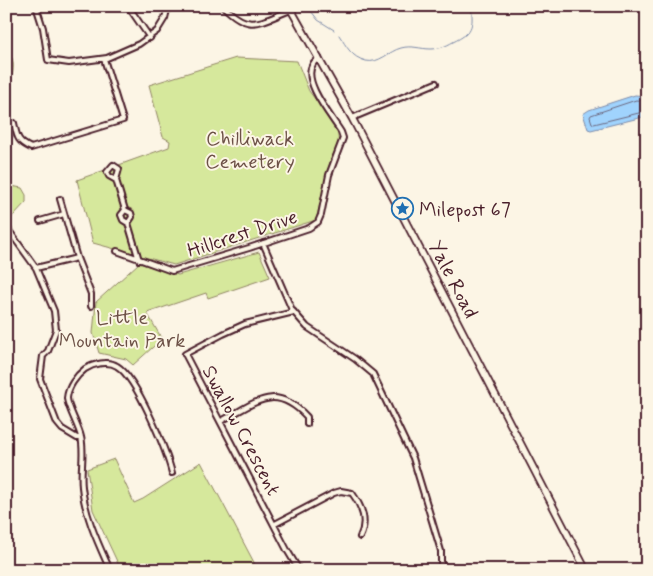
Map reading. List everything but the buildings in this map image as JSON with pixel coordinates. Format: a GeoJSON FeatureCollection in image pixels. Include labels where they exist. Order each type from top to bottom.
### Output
{"type":"FeatureCollection","features":[{"type":"Feature","properties":{"kind":"main road","name":"Yale Road"},"geometry":{"type":"LineString","coordinates":[[290,8],[352,118],[586,570]]}},
{"type":"Feature","properties":{"kind":"street"},"geometry":{"type":"LineString","coordinates":[[36,6],[48,60],[69,63],[104,59],[150,38],[165,18],[168,6]]}},
{"type":"Feature","properties":{"kind":"street"},"geometry":{"type":"LineString","coordinates":[[128,6],[150,38]]}},
{"type":"Feature","properties":{"kind":"street"},"geometry":{"type":"LineString","coordinates":[[223,6],[233,16],[246,24],[258,23],[290,8]]}},
{"type":"Feature","properties":{"kind":"street","name":"Hillcrest Drive"},"geometry":{"type":"LineString","coordinates":[[117,251],[172,271],[309,228],[318,222],[329,175],[343,138],[341,132],[315,94],[311,71],[313,64],[319,58]]}},
{"type":"Feature","properties":{"kind":"street"},"geometry":{"type":"LineString","coordinates":[[14,123],[17,136],[22,144],[30,148],[123,120],[104,59]]}},
{"type":"Feature","properties":{"kind":"street"},"geometry":{"type":"LineString","coordinates":[[352,118],[436,83]]}},
{"type":"Feature","properties":{"kind":"street"},"geometry":{"type":"LineString","coordinates":[[116,180],[124,210]]}},
{"type":"Feature","properties":{"kind":"street"},"geometry":{"type":"LineString","coordinates":[[60,199],[77,258],[90,294],[91,306]]}},
{"type":"Feature","properties":{"kind":"street"},"geometry":{"type":"LineString","coordinates":[[124,210],[120,215],[128,223],[139,260]]}},
{"type":"Feature","properties":{"kind":"street"},"geometry":{"type":"LineString","coordinates":[[124,210],[131,213],[132,217],[128,223]]}},
{"type":"Feature","properties":{"kind":"street"},"geometry":{"type":"LineString","coordinates":[[40,221],[64,214]]}},
{"type":"Feature","properties":{"kind":"street"},"geometry":{"type":"LineString","coordinates":[[6,224],[36,268],[54,311],[56,330],[48,351],[44,356],[40,379],[57,423],[62,429],[77,438],[81,438]]}},
{"type":"Feature","properties":{"kind":"street"},"geometry":{"type":"LineString","coordinates":[[264,243],[294,312],[307,327],[374,374],[413,458],[441,551],[439,570]]}},
{"type":"Feature","properties":{"kind":"street"},"geometry":{"type":"LineString","coordinates":[[36,268],[77,258]]}},
{"type":"Feature","properties":{"kind":"street","name":"Swallow Crescent"},"geometry":{"type":"LineString","coordinates":[[294,312],[245,324],[185,354],[299,570]]}},
{"type":"Feature","properties":{"kind":"street"},"geometry":{"type":"LineString","coordinates":[[110,570],[90,523],[82,487],[81,438],[67,399],[70,386],[77,375],[87,368],[100,363],[116,364],[128,375],[165,450],[172,473]]}},
{"type":"Feature","properties":{"kind":"street"},"geometry":{"type":"LineString","coordinates":[[221,421],[260,400],[275,397],[287,400],[300,410],[307,417],[307,424]]}},
{"type":"Feature","properties":{"kind":"street"},"geometry":{"type":"LineString","coordinates":[[275,524],[341,491],[352,493],[360,504],[365,527],[360,537]]}},
{"type":"Feature","properties":{"kind":"green space"},"geometry":{"type":"Polygon","coordinates":[[[6,58],[12,58],[13,69],[9,85],[6,87],[6,58]]]}},
{"type":"Feature","properties":{"kind":"green space","name":"Chilliwack Cemetery"},"geometry":{"type":"Polygon","coordinates":[[[236,58],[297,61],[309,91],[337,128],[339,145],[331,158],[316,220],[174,265],[93,243],[77,180],[169,147],[170,141],[163,137],[149,85],[236,58]]]}},
{"type":"Feature","properties":{"kind":"green space"},"geometry":{"type":"Polygon","coordinates":[[[6,181],[11,186],[22,188],[26,195],[26,202],[12,217],[6,210],[6,181]]]}},
{"type":"Feature","properties":{"kind":"green space","name":"Little Mountain Park"},"geometry":{"type":"Polygon","coordinates":[[[259,252],[270,277],[208,298],[206,293],[147,313],[162,339],[133,365],[126,359],[99,353],[93,333],[96,302],[139,263],[178,275],[259,252]]]}},
{"type":"Feature","properties":{"kind":"green space"},"geometry":{"type":"Polygon","coordinates":[[[114,459],[134,503],[201,462],[258,570],[145,570],[144,567],[121,570],[93,510],[87,469],[114,459]]]}},
{"type":"Feature","properties":{"kind":"water"},"geometry":{"type":"Polygon","coordinates":[[[635,95],[647,96],[647,116],[591,130],[588,129],[583,114],[589,110],[635,95]]]}},
{"type":"Feature","properties":{"kind":"waterway"},"geometry":{"type":"LineString","coordinates":[[339,35],[353,54],[366,61],[375,61],[405,47],[431,49],[442,47],[459,39],[468,32],[472,24],[471,6]]}},
{"type":"Feature","properties":{"kind":"waterway"},"geometry":{"type":"LineString","coordinates":[[311,11],[318,20],[334,30]]}},
{"type":"Feature","properties":{"kind":"place","name":"Milepost 67"},"geometry":{"type":"Point","coordinates":[403,209]}}]}
